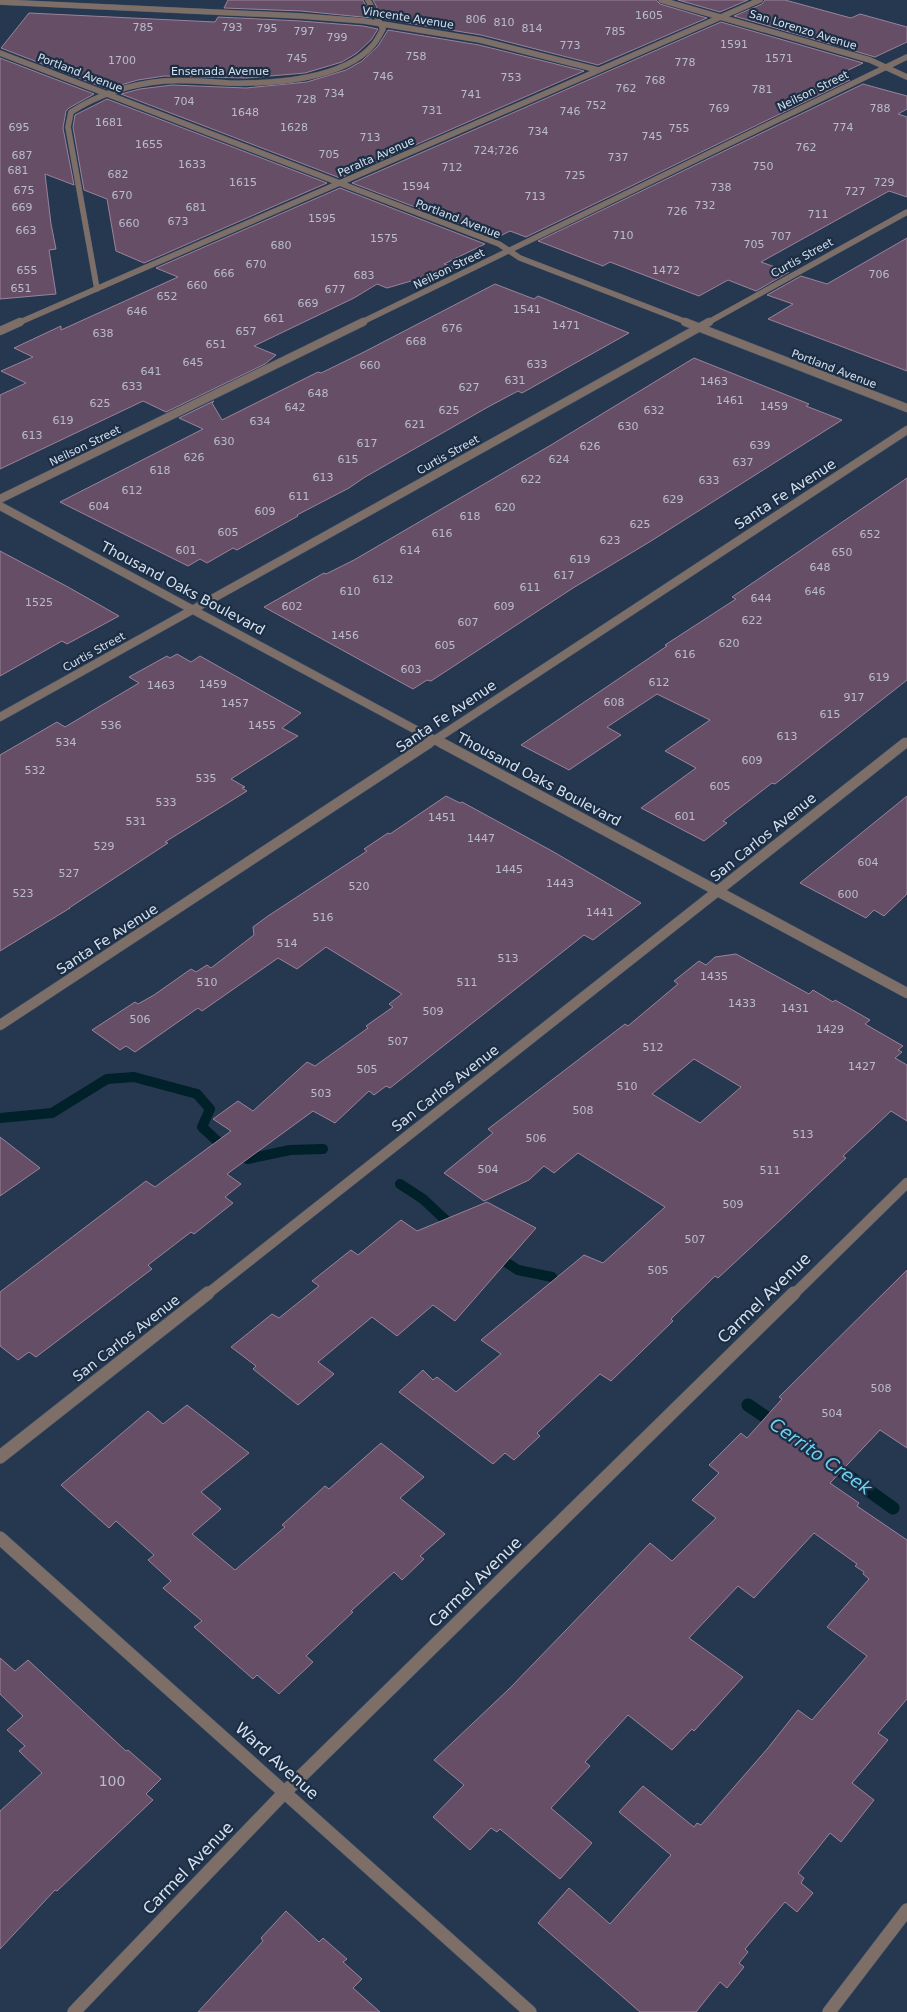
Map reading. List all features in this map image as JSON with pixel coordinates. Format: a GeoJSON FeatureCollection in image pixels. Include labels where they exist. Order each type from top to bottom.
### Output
{"type":"FeatureCollection","features":[{"type":"Feature","properties":{"kind":"street"},"geometry":{"type":"LineString","coordinates":[[368,0],[381,24]]}},
{"type":"Feature","properties":{"kind":"street","name":"San Lorenzo Avenue"},"geometry":{"type":"LineString","coordinates":[[661,0],[723,16],[870,60],[907,77]]}},
{"type":"Feature","properties":{"kind":"street","name":"Peralta Avenue"},"geometry":{"type":"LineString","coordinates":[[0,331],[760,0]]}},
{"type":"Feature","properties":{"kind":"street","name":"Vincente Avenue"},"geometry":{"type":"LineString","coordinates":[[0,2],[301,16],[381,24],[507,46],[598,70]]}},
{"type":"Feature","properties":{"kind":"street","name":"Ensenada Avenue"},"geometry":{"type":"LineString","coordinates":[[97,289],[68,119],[71,112],[78,107],[133,86],[162,81],[253,83],[285,80],[316,74],[353,60],[370,50],[381,37],[383,29],[381,24]]}},
{"type":"Feature","properties":{"kind":"street","name":"Portland Avenue"},"geometry":{"type":"LineString","coordinates":[[0,53],[499,244],[520,258],[907,408]]}},
{"type":"Feature","properties":{"kind":"street","name":"Neilson Street"},"geometry":{"type":"LineString","coordinates":[[0,499],[907,57]]}},
{"type":"Feature","properties":{"kind":"street","name":"Curtis Street"},"geometry":{"type":"LineString","coordinates":[[0,717],[907,212]]}},
{"type":"Feature","properties":{"kind":"street","name":"Santa Fe Avenue"},"geometry":{"type":"LineString","coordinates":[[0,1025],[907,430]]}},
{"type":"Feature","properties":{"kind":"street","name":"Thousand Oaks Boulevard"},"geometry":{"type":"LineString","coordinates":[[0,506],[907,992]]}},
{"type":"Feature","properties":{"kind":"street","name":"San Carlos Avenue"},"geometry":{"type":"LineString","coordinates":[[0,1457],[907,742]]}},
{"type":"Feature","properties":{"kind":"street","name":"Carmel Avenue"},"geometry":{"type":"LineString","coordinates":[[74,2012],[285,1792],[907,1183]]}},
{"type":"Feature","properties":{"kind":"street","name":"Ward Avenue"},"geometry":{"type":"LineString","coordinates":[[0,1538],[530,2012]]}},
{"type":"Feature","properties":{"kind":"street"},"geometry":{"type":"LineString","coordinates":[[829,2012],[907,1910]]}},
{"type":"Feature","properties":{"kind":"building"},"geometry":{"type":"Polygon","coordinates":[[[228,0],[363,0],[372,18],[301,11],[224,8],[228,0]]]}},
{"type":"Feature","properties":{"kind":"building"},"geometry":{"type":"Polygon","coordinates":[[[373,0],[656,0],[660,4],[707,18],[598,65],[481,35],[383,19],[373,0]]]}},
{"type":"Feature","properties":{"kind":"building"},"geometry":{"type":"Polygon","coordinates":[[[678,0],[748,0],[720,12],[678,0]]]}},
{"type":"Feature","properties":{"kind":"building"},"geometry":{"type":"Polygon","coordinates":[[[765,0],[785,0],[851,18],[860,14],[907,27],[907,42],[875,57],[734,16],[762,4],[765,0]]]}},
{"type":"Feature","properties":{"kind":"building"},"geometry":{"type":"Polygon","coordinates":[[[29,13],[215,22],[218,17],[301,21],[378,29],[371,40],[357,53],[342,62],[305,73],[246,78],[164,76],[138,80],[107,89],[1,48],[29,13]]]}},
{"type":"Feature","properties":{"kind":"building"},"geometry":{"type":"Polygon","coordinates":[[[721,22],[863,63],[836,76],[850,80],[526,237],[510,231],[496,238],[352,183],[721,22]]]}},
{"type":"Feature","properties":{"kind":"building"},"geometry":{"type":"Polygon","coordinates":[[[388,30],[479,45],[584,71],[340,178],[121,94],[140,89],[172,85],[246,88],[307,82],[346,70],[362,61],[378,46],[388,30]]]}},
{"type":"Feature","properties":{"kind":"building"},"geometry":{"type":"Polygon","coordinates":[[[0,58],[94,94],[66,111],[63,128],[74,185],[45,174],[56,249],[49,250],[56,294],[0,299],[0,58]]]}},
{"type":"Feature","properties":{"kind":"building"},"geometry":{"type":"Polygon","coordinates":[[[863,84],[907,96],[907,109],[898,114],[907,117],[907,197],[889,191],[761,262],[789,272],[756,291],[728,280],[699,296],[610,262],[603,266],[538,241],[863,84]]]}},
{"type":"Feature","properties":{"kind":"building"},"geometry":{"type":"Polygon","coordinates":[[[107,99],[327,183],[144,263],[116,251],[107,199],[84,190],[73,127],[75,115],[107,99]]]}},
{"type":"Feature","properties":{"kind":"building"},"geometry":{"type":"Polygon","coordinates":[[[340,188],[485,244],[444,264],[456,268],[387,288],[377,284],[354,298],[254,346],[276,355],[265,364],[166,412],[143,401],[0,469],[0,395],[26,383],[1,371],[33,357],[14,348],[61,326],[61,330],[178,277],[156,268],[340,188]]]}},
{"type":"Feature","properties":{"kind":"building"},"geometry":{"type":"Polygon","coordinates":[[[907,238],[907,371],[768,319],[793,304],[767,295],[801,276],[827,284],[907,238]]]}},
{"type":"Feature","properties":{"kind":"building"},"geometry":{"type":"Polygon","coordinates":[[[495,284],[534,299],[538,296],[629,333],[522,393],[518,391],[488,407],[349,488],[297,515],[237,550],[233,548],[207,563],[200,559],[188,566],[60,502],[203,429],[179,418],[214,401],[212,403],[222,420],[318,372],[321,373],[362,353],[495,284]]]}},
{"type":"Feature","properties":{"kind":"building"},"geometry":{"type":"Polygon","coordinates":[[[694,358],[809,404],[806,406],[842,420],[573,588],[431,681],[427,680],[413,689],[264,607],[324,573],[326,574],[354,560],[551,445],[694,358]]]}},
{"type":"Feature","properties":{"kind":"building"},"geometry":{"type":"Polygon","coordinates":[[[907,478],[907,680],[775,784],[772,783],[723,821],[727,823],[704,841],[641,808],[696,768],[665,751],[710,720],[657,694],[607,727],[621,735],[569,770],[521,745],[667,646],[665,645],[736,599],[732,597],[907,478]]]}},
{"type":"Feature","properties":{"kind":"building"},"geometry":{"type":"Polygon","coordinates":[[[0,551],[119,616],[67,644],[62,641],[0,676],[0,551]]]}},
{"type":"Feature","properties":{"kind":"building"},"geometry":{"type":"Polygon","coordinates":[[[177,654],[191,662],[200,656],[301,713],[282,728],[298,736],[231,779],[245,787],[242,788],[247,791],[165,842],[168,843],[70,908],[0,951],[0,755],[57,722],[65,727],[139,683],[129,677],[167,656],[170,658],[177,654]]]}},
{"type":"Feature","properties":{"kind":"building"},"geometry":{"type":"Polygon","coordinates":[[[446,796],[460,803],[462,802],[552,851],[641,903],[593,940],[584,935],[390,1088],[386,1086],[374,1095],[369,1091],[335,1123],[313,1111],[227,1174],[241,1184],[225,1197],[233,1203],[194,1234],[191,1232],[148,1265],[152,1269],[36,1357],[29,1352],[18,1360],[0,1346],[0,1292],[146,1181],[155,1187],[231,1131],[213,1119],[238,1101],[253,1111],[307,1062],[315,1066],[368,1028],[366,1026],[393,1007],[389,1004],[402,994],[326,947],[297,969],[278,958],[202,1011],[198,1008],[135,1052],[126,1046],[120,1050],[92,1030],[135,1002],[138,1004],[154,995],[191,969],[196,972],[207,965],[211,968],[254,935],[253,927],[268,916],[367,851],[364,849],[388,833],[390,834],[446,796]]]}},
{"type":"Feature","properties":{"kind":"building"},"geometry":{"type":"Polygon","coordinates":[[[907,796],[907,894],[884,916],[874,910],[866,918],[800,883],[907,796]]]}},
{"type":"Feature","properties":{"kind":"building"},"geometry":{"type":"Polygon","coordinates":[[[736,954],[809,994],[813,990],[833,1002],[835,1000],[870,1020],[865,1024],[903,1046],[898,1050],[902,1052],[895,1058],[907,1065],[907,1121],[891,1111],[843,1156],[846,1158],[773,1227],[718,1278],[715,1276],[671,1319],[673,1321],[611,1381],[600,1374],[537,1433],[540,1436],[514,1460],[505,1453],[493,1464],[399,1392],[423,1370],[433,1380],[437,1377],[456,1392],[501,1354],[481,1340],[584,1255],[603,1263],[665,1207],[578,1153],[554,1173],[544,1166],[529,1180],[484,1201],[444,1173],[493,1133],[488,1129],[625,1024],[628,1026],[678,984],[674,981],[699,961],[706,965],[715,957],[736,954]],[[694,1059],[652,1094],[700,1123],[741,1087],[694,1059]]]}},
{"type":"Feature","properties":{"kind":"building"},"geometry":{"type":"Polygon","coordinates":[[[0,1137],[40,1168],[0,1196],[0,1137]]]}},
{"type":"Feature","properties":{"kind":"building"},"geometry":{"type":"Polygon","coordinates":[[[487,1202],[536,1228],[455,1321],[433,1305],[397,1336],[372,1317],[318,1362],[334,1374],[298,1405],[253,1369],[256,1366],[231,1347],[272,1314],[279,1318],[319,1286],[312,1281],[351,1250],[358,1255],[401,1220],[417,1231],[487,1202]]]}},
{"type":"Feature","properties":{"kind":"building"},"geometry":{"type":"Polygon","coordinates":[[[907,1270],[907,1448],[880,1430],[830,1483],[859,1503],[857,1506],[907,1540],[907,1699],[878,1733],[888,1740],[852,1783],[874,1800],[841,1842],[830,1833],[798,1873],[804,1878],[801,1883],[813,1893],[797,1912],[785,1902],[745,1949],[748,1952],[739,1963],[744,1967],[727,1988],[720,1982],[696,2012],[640,2012],[538,1923],[569,1888],[610,1924],[671,1855],[619,1812],[643,1786],[694,1827],[697,1823],[701,1825],[768,1748],[798,1710],[812,1720],[867,1656],[827,1627],[869,1579],[863,1574],[864,1572],[855,1566],[857,1564],[814,1533],[754,1598],[738,1586],[689,1638],[743,1677],[694,1731],[692,1729],[672,1750],[628,1715],[585,1762],[590,1766],[551,1808],[592,1843],[560,1879],[500,1829],[497,1832],[491,1828],[470,1850],[433,1817],[464,1785],[434,1760],[510,1688],[650,1543],[672,1561],[716,1518],[692,1500],[719,1473],[709,1465],[741,1433],[747,1438],[782,1399],[779,1397],[907,1270]]]}},
{"type":"Feature","properties":{"kind":"building"},"geometry":{"type":"Polygon","coordinates":[[[187,1405],[249,1453],[201,1492],[221,1509],[192,1534],[235,1570],[285,1527],[282,1525],[325,1486],[329,1489],[381,1443],[424,1477],[400,1498],[445,1534],[420,1556],[424,1559],[402,1580],[394,1572],[351,1611],[353,1612],[306,1656],[313,1662],[279,1694],[257,1675],[253,1679],[194,1627],[202,1621],[163,1588],[171,1581],[148,1560],[154,1555],[116,1521],[109,1528],[61,1485],[148,1411],[163,1424],[187,1405]]]}},
{"type":"Feature","properties":{"kind":"building"},"geometry":{"type":"Polygon","coordinates":[[[0,1658],[15,1671],[28,1660],[126,1751],[128,1750],[161,1779],[146,1794],[153,1800],[57,1891],[55,1890],[0,1949],[0,1811],[42,1773],[19,1751],[25,1746],[7,1730],[23,1716],[0,1694],[0,1658]]]}},
{"type":"Feature","properties":{"kind":"building"},"geometry":{"type":"Polygon","coordinates":[[[286,1911],[319,1942],[323,1938],[347,1959],[343,1962],[362,1979],[353,1988],[380,2012],[198,2012],[263,1941],[261,1938],[286,1911]]]}},
{"type":"Feature","properties":{"kind":"waterway","name":"Cerrito Creek"},"geometry":{"type":"LineString","coordinates":[[0,1118],[52,1113],[107,1079],[134,1077],[197,1094],[210,1109],[202,1127],[228,1151],[248,1159],[290,1150],[323,1149]]}},
{"type":"Feature","properties":{"kind":"waterway","name":"Cerrito Creek"},"geometry":{"type":"LineString","coordinates":[[400,1184],[423,1199],[455,1229]]}},
{"type":"Feature","properties":{"kind":"waterway","name":"Cerrito Creek"},"geometry":{"type":"LineString","coordinates":[[496,1256],[518,1270],[552,1277]]}},
{"type":"Feature","properties":{"kind":"waterway","name":"Cerrito Creek"},"geometry":{"type":"LineString","coordinates":[[748,1405],[776,1424]]}},
{"type":"Feature","properties":{"kind":"waterway","name":"Cerrito Creek"},"geometry":{"type":"LineString","coordinates":[[830,1463],[893,1508]]}}]}
